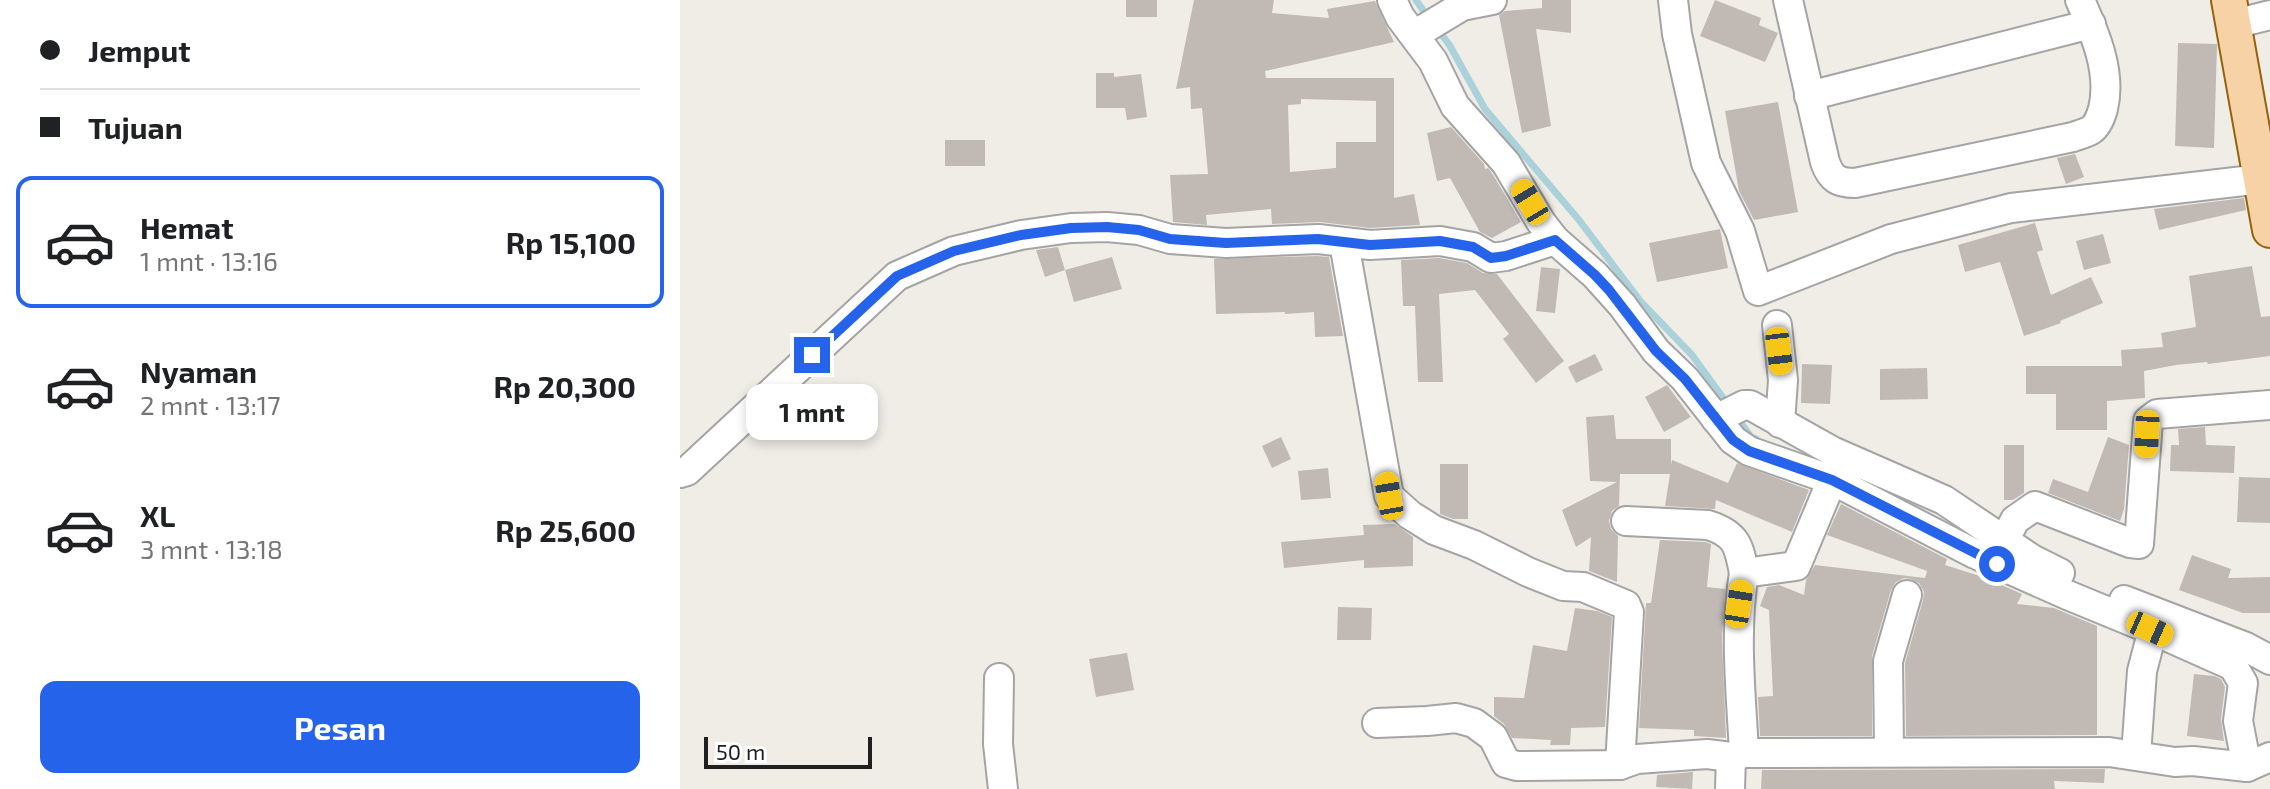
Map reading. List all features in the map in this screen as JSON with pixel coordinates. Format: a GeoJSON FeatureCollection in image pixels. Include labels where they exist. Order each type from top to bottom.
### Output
{"type":"FeatureCollection","features":[{"type":"Feature","properties":{"kind":"main road"},"geometry":{"type":"LineString","coordinates":[[2232,12],[2246,141],[2253,180],[2270,230]]}},
{"type":"Feature","properties":{"kind":"street"},"geometry":{"type":"LineString","coordinates":[[1392,0],[1400,17],[1433,61],[1455,106],[1506,163],[1541,222],[1555,240],[1622,305],[1656,351],[1727,414],[1733,440],[1749,451],[1944,500],[2032,559],[2098,591],[2194,626],[2270,660]]}},
{"type":"Feature","properties":{"kind":"street"},"geometry":{"type":"LineString","coordinates":[[1414,35],[1462,6],[1492,0]]}},
{"type":"Feature","properties":{"kind":"street"},"geometry":{"type":"LineString","coordinates":[[1673,0],[1677,34],[1706,163],[1740,231],[1758,291],[1891,239],[2011,208],[2253,180]]}},
{"type":"Feature","properties":{"kind":"street"},"geometry":{"type":"LineString","coordinates":[[1791,1],[1809,96],[1825,162],[1830,175],[1840,183],[1855,183],[2073,137],[2092,129],[2101,117],[2106,97],[2106,78],[2085,12],[1809,96]]}},
{"type":"Feature","properties":{"kind":"street"},"geometry":{"type":"LineString","coordinates":[[2232,12],[2270,15]]}},
{"type":"Feature","properties":{"kind":"street"},"geometry":{"type":"LineString","coordinates":[[2231,103],[2246,141]]}},
{"type":"Feature","properties":{"kind":"street"},"geometry":{"type":"LineString","coordinates":[[680,473],[687,471],[897,276],[954,251],[1021,235],[1107,227],[1139,230],[1170,239],[1226,243],[1318,239],[1370,245],[1440,241],[1473,247],[1491,258],[1555,240]]}},
{"type":"Feature","properties":{"kind":"street"},"geometry":{"type":"LineString","coordinates":[[1344,243],[1389,496],[1410,515],[1434,530],[1563,586],[1583,587],[1626,605],[1629,612],[1620,765]]}},
{"type":"Feature","properties":{"kind":"street"},"geometry":{"type":"LineString","coordinates":[[1777,325],[1783,380],[1780,423]]}},
{"type":"Feature","properties":{"kind":"street"},"geometry":{"type":"LineString","coordinates":[[1377,723],[1456,718],[1474,723],[1493,737],[1501,757],[1510,765],[1620,765],[1637,759],[1707,754],[2109,752],[2175,762],[2195,775],[2259,762],[2238,721],[2243,683],[2233,666],[1975,554],[1845,473],[1780,423],[1750,405],[1727,414]]}},
{"type":"Feature","properties":{"kind":"street"},"geometry":{"type":"LineString","coordinates":[[2004,541],[2015,520],[2035,506],[2139,544],[2148,421],[2157,414],[2270,405]]}},
{"type":"Feature","properties":{"kind":"street"},"geometry":{"type":"LineString","coordinates":[[1744,573],[1796,566],[1845,473]]}},
{"type":"Feature","properties":{"kind":"street"},"geometry":{"type":"LineString","coordinates":[[1626,521],[1708,525],[1719,528],[1735,540],[1739,548],[1744,573],[1739,604],[1737,755],[1730,789]]}},
{"type":"Feature","properties":{"kind":"street"},"geometry":{"type":"LineString","coordinates":[[1889,751],[1888,661],[1907,595]]}},
{"type":"Feature","properties":{"kind":"street"},"geometry":{"type":"LineString","coordinates":[[2136,755],[2142,671],[2151,637],[2150,629]]}},
{"type":"Feature","properties":{"kind":"street"},"geometry":{"type":"LineString","coordinates":[[999,678],[998,744],[1003,789]]}},
{"type":"Feature","properties":{"kind":"building"},"geometry":{"type":"Polygon","coordinates":[[[1126,0],[1157,0],[1157,17],[1126,17],[1126,0]]]}},
{"type":"Feature","properties":{"kind":"building"},"geometry":{"type":"Polygon","coordinates":[[[1194,0],[1274,0],[1272,13],[1329,18],[1327,9],[1375,1],[1394,42],[1265,71],[1266,78],[1394,78],[1394,198],[1414,194],[1420,225],[1370,228],[1320,222],[1272,224],[1271,209],[1206,215],[1207,225],[1173,222],[1170,175],[1208,174],[1202,108],[1191,109],[1190,87],[1176,89],[1194,0]],[[1301,99],[1301,104],[1288,105],[1290,172],[1336,168],[1336,142],[1376,142],[1376,101],[1301,99]]]}},
{"type":"Feature","properties":{"kind":"building"},"geometry":{"type":"Polygon","coordinates":[[[1542,0],[1571,0],[1571,33],[1536,29],[1551,126],[1522,133],[1499,15],[1505,11],[1542,8],[1542,0]]]}},
{"type":"Feature","properties":{"kind":"building"},"geometry":{"type":"Polygon","coordinates":[[[1715,0],[1761,18],[1759,25],[1778,33],[1765,62],[1700,36],[1715,0]]]}},
{"type":"Feature","properties":{"kind":"building"},"geometry":{"type":"Polygon","coordinates":[[[2178,43],[2217,44],[2214,148],[2175,146],[2178,43]]]}},
{"type":"Feature","properties":{"kind":"building"},"geometry":{"type":"Polygon","coordinates":[[[1096,73],[1114,73],[1114,77],[1141,74],[1147,117],[1127,120],[1125,108],[1096,108],[1096,73]]]}},
{"type":"Feature","properties":{"kind":"building"},"geometry":{"type":"Polygon","coordinates":[[[1778,102],[1798,212],[1754,220],[1739,191],[1725,111],[1778,102]]]}},
{"type":"Feature","properties":{"kind":"building"},"geometry":{"type":"Polygon","coordinates":[[[1451,127],[1485,169],[1492,173],[1521,222],[1492,238],[1480,232],[1450,178],[1437,181],[1427,133],[1451,127]]]}},
{"type":"Feature","properties":{"kind":"building"},"geometry":{"type":"Polygon","coordinates":[[[945,140],[985,140],[985,166],[945,166],[945,140]]]}},
{"type":"Feature","properties":{"kind":"building"},"geometry":{"type":"Polygon","coordinates":[[[2075,154],[2084,177],[2066,184],[2057,158],[2075,154]]]}},
{"type":"Feature","properties":{"kind":"building"},"geometry":{"type":"Polygon","coordinates":[[[2244,198],[2246,210],[2159,230],[2154,209],[2244,198]]]}},
{"type":"Feature","properties":{"kind":"building"},"geometry":{"type":"Polygon","coordinates":[[[2035,223],[2043,250],[2037,252],[2051,295],[2091,277],[2103,303],[2024,336],[2000,262],[1965,272],[1958,245],[2035,223]]]}},
{"type":"Feature","properties":{"kind":"building"},"geometry":{"type":"Polygon","coordinates":[[[1720,229],[1728,268],[1657,282],[1649,243],[1720,229]]]}},
{"type":"Feature","properties":{"kind":"building"},"geometry":{"type":"Polygon","coordinates":[[[2103,234],[2111,263],[2084,270],[2076,241],[2103,234]]]}},
{"type":"Feature","properties":{"kind":"building"},"geometry":{"type":"Polygon","coordinates":[[[1058,247],[1065,270],[1045,277],[1036,250],[1058,247]]]}},
{"type":"Feature","properties":{"kind":"building"},"geometry":{"type":"Polygon","coordinates":[[[1112,257],[1122,289],[1074,302],[1065,270],[1112,257]]]}},
{"type":"Feature","properties":{"kind":"building"},"geometry":{"type":"Polygon","coordinates":[[[1329,257],[1343,336],[1315,337],[1314,312],[1216,314],[1214,259],[1329,257]]]}},
{"type":"Feature","properties":{"kind":"building"},"geometry":{"type":"Polygon","coordinates":[[[1439,258],[1467,263],[1483,273],[1497,274],[1564,361],[1536,383],[1503,339],[1509,334],[1475,290],[1439,294],[1443,382],[1418,382],[1415,306],[1403,306],[1401,260],[1439,258]]]}},
{"type":"Feature","properties":{"kind":"building"},"geometry":{"type":"Polygon","coordinates":[[[2252,266],[2261,317],[2270,316],[2270,356],[2144,371],[2145,398],[2107,401],[2107,430],[2056,430],[2056,394],[2026,394],[2026,366],[2122,366],[2121,350],[2163,347],[2161,333],[2196,327],[2189,276],[2252,266]]]}},
{"type":"Feature","properties":{"kind":"building"},"geometry":{"type":"Polygon","coordinates":[[[1541,267],[1560,269],[1555,313],[1536,311],[1541,267]]]}},
{"type":"Feature","properties":{"kind":"building"},"geometry":{"type":"Polygon","coordinates":[[[1595,354],[1603,370],[1576,383],[1568,367],[1595,354]]]}},
{"type":"Feature","properties":{"kind":"building"},"geometry":{"type":"Polygon","coordinates":[[[1802,364],[1832,365],[1830,404],[1801,403],[1802,364]]]}},
{"type":"Feature","properties":{"kind":"building"},"geometry":{"type":"Polygon","coordinates":[[[1927,368],[1928,399],[1880,400],[1880,369],[1927,368]]]}},
{"type":"Feature","properties":{"kind":"building"},"geometry":{"type":"Polygon","coordinates":[[[1667,385],[1691,417],[1664,432],[1645,397],[1667,385]]]}},
{"type":"Feature","properties":{"kind":"building"},"geometry":{"type":"Polygon","coordinates":[[[1614,415],[1616,439],[1671,439],[1671,465],[1672,460],[1728,483],[1737,463],[1809,490],[1792,532],[1716,500],[1715,509],[1665,506],[1670,474],[1620,474],[1619,506],[1612,511],[1609,521],[1611,529],[1618,536],[1617,582],[1589,571],[1591,537],[1576,547],[1562,510],[1617,482],[1590,481],[1586,417],[1614,415]]]}},
{"type":"Feature","properties":{"kind":"building"},"geometry":{"type":"Polygon","coordinates":[[[2205,427],[2206,445],[2235,446],[2234,473],[2170,471],[2171,445],[2179,445],[2178,429],[2205,427]]]}},
{"type":"Feature","properties":{"kind":"building"},"geometry":{"type":"Polygon","coordinates":[[[1281,437],[1291,459],[1272,468],[1262,446],[1281,437]]]}},
{"type":"Feature","properties":{"kind":"building"},"geometry":{"type":"Polygon","coordinates":[[[2108,437],[2129,445],[2124,509],[2120,521],[2048,493],[2053,479],[2088,492],[2108,437]]]}},
{"type":"Feature","properties":{"kind":"building"},"geometry":{"type":"Polygon","coordinates":[[[2004,445],[2024,445],[2024,493],[2013,500],[2004,500],[2004,445]]]}},
{"type":"Feature","properties":{"kind":"building"},"geometry":{"type":"Polygon","coordinates":[[[1440,464],[1468,464],[1468,519],[1453,519],[1440,514],[1440,464]]]}},
{"type":"Feature","properties":{"kind":"building"},"geometry":{"type":"Polygon","coordinates":[[[1328,468],[1331,498],[1301,500],[1298,471],[1328,468]]]}},
{"type":"Feature","properties":{"kind":"building"},"geometry":{"type":"Polygon","coordinates":[[[2239,477],[2270,478],[2270,523],[2237,522],[2239,477]]]}},
{"type":"Feature","properties":{"kind":"building"},"geometry":{"type":"Polygon","coordinates":[[[1841,504],[1947,559],[1945,565],[2022,594],[2017,604],[2054,608],[2097,626],[2097,735],[1906,736],[1905,663],[1924,592],[1919,583],[1904,578],[1896,582],[1891,590],[1872,656],[1872,736],[1760,736],[1758,697],[1773,696],[1769,610],[1760,606],[1767,587],[1779,585],[1804,595],[1806,580],[1815,565],[1925,578],[1927,571],[1827,535],[1841,504]]]}},
{"type":"Feature","properties":{"kind":"building"},"geometry":{"type":"Polygon","coordinates":[[[1395,524],[1413,537],[1413,566],[1364,568],[1364,560],[1284,568],[1281,542],[1364,535],[1363,525],[1395,524]]]}},
{"type":"Feature","properties":{"kind":"building"},"geometry":{"type":"Polygon","coordinates":[[[1660,540],[1711,544],[1707,587],[1725,589],[1722,640],[1726,738],[1694,736],[1694,730],[1639,728],[1646,603],[1651,603],[1660,540]]]}},
{"type":"Feature","properties":{"kind":"building"},"geometry":{"type":"Polygon","coordinates":[[[2192,555],[2231,569],[2228,578],[2270,577],[2270,613],[2243,613],[2179,590],[2192,555]]]}},
{"type":"Feature","properties":{"kind":"building"},"geometry":{"type":"Polygon","coordinates":[[[1338,607],[1372,608],[1371,640],[1337,640],[1338,607]]]}},
{"type":"Feature","properties":{"kind":"building"},"geometry":{"type":"Polygon","coordinates":[[[1575,608],[1612,617],[1605,727],[1571,728],[1570,745],[1550,745],[1551,740],[1512,738],[1504,724],[1494,716],[1494,697],[1524,698],[1533,645],[1567,651],[1575,608]]]}},
{"type":"Feature","properties":{"kind":"building"},"geometry":{"type":"Polygon","coordinates":[[[1127,653],[1134,690],[1096,697],[1089,659],[1127,653]]]}},
{"type":"Feature","properties":{"kind":"building"},"geometry":{"type":"Polygon","coordinates":[[[2194,674],[2214,676],[2221,679],[2225,687],[2221,719],[2224,741],[2187,736],[2194,674]]]}},
{"type":"Feature","properties":{"kind":"building"},"geometry":{"type":"Polygon","coordinates":[[[2105,769],[2104,783],[2054,781],[2055,789],[1761,789],[1762,770],[2105,769]]]}},
{"type":"Feature","properties":{"kind":"building"},"geometry":{"type":"Polygon","coordinates":[[[1693,772],[1692,789],[1656,787],[1657,775],[1693,772]]]}},
{"type":"Feature","properties":{"kind":"waterway"},"geometry":{"type":"LineString","coordinates":[[1416,0],[1425,13]]}},
{"type":"Feature","properties":{"kind":"waterway"},"geometry":{"type":"LineString","coordinates":[[1440,32],[1485,109],[1579,220],[1641,302],[1692,355],[1729,406]]}},
{"type":"Feature","properties":{"kind":"waterway"},"geometry":{"type":"LineString","coordinates":[[1736,416],[1751,437],[1756,439]]}},
{"type":"Feature","properties":{"kind":"route"},"geometry":{"type":"LineString","coordinates":[[812,355],[897,276],[954,251],[1021,235],[1107,227],[1139,230],[1170,239],[1226,243],[1318,239],[1370,245],[1440,241],[1473,247],[1491,258],[1555,240],[1609,290],[1656,351],[1685,379],[1733,440],[1749,451],[1832,480],[1997,564]]}}]}
